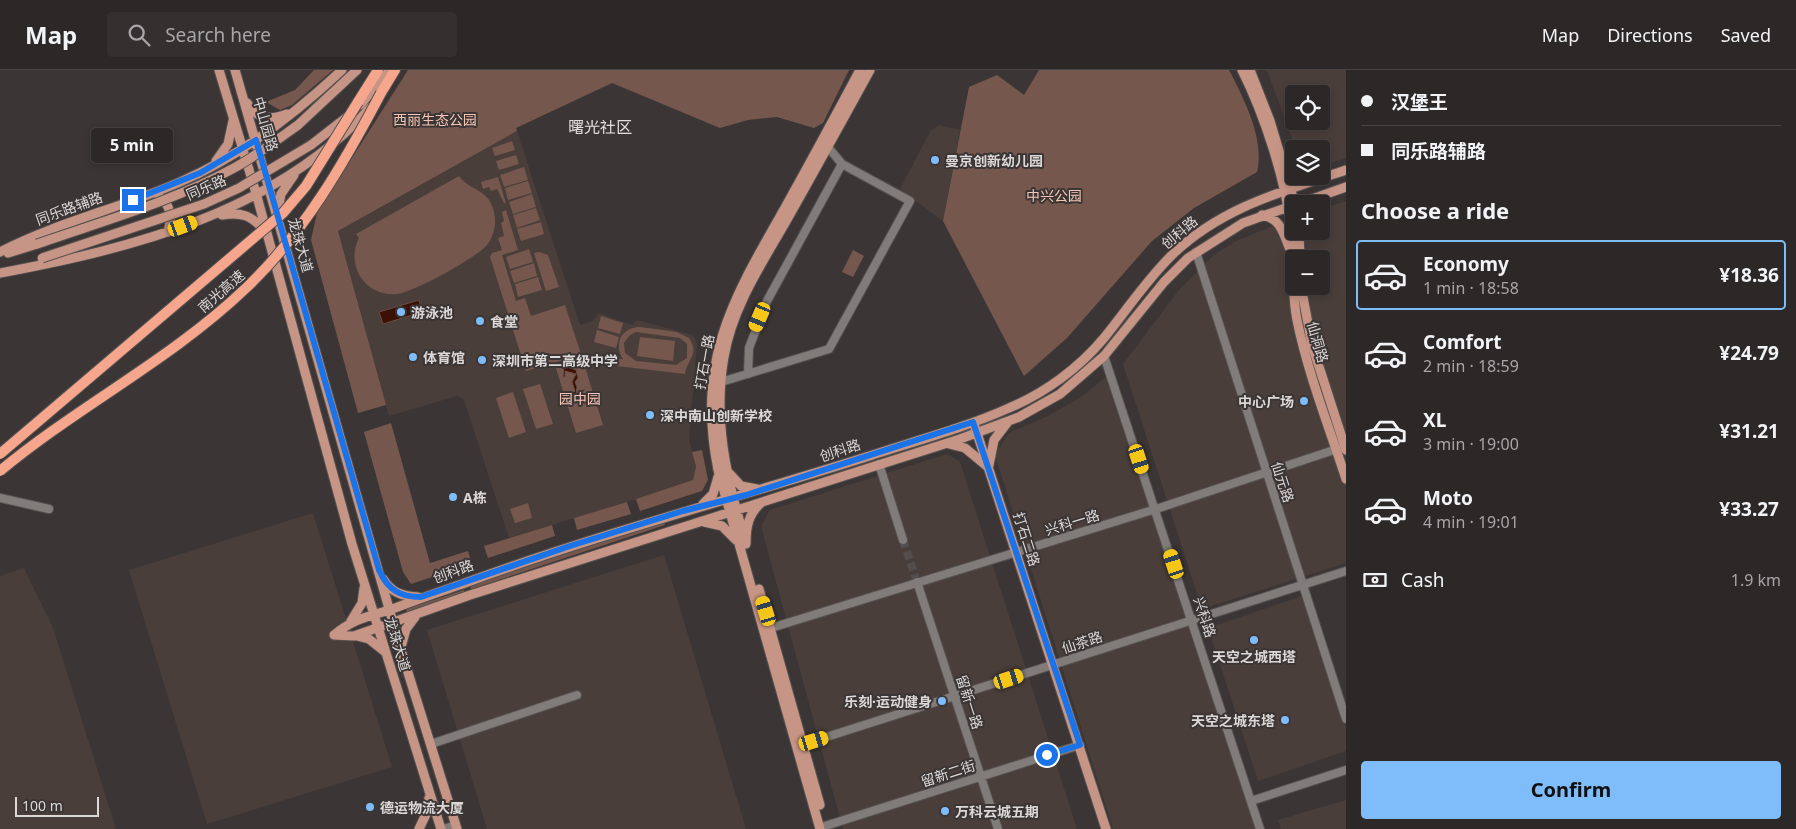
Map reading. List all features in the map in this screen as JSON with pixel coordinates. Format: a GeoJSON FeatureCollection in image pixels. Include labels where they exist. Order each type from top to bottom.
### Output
{"type":"FeatureCollection","features":[{"type":"Feature","properties":{"kind":"highway","name":"南光高速"},"geometry":{"type":"LineString","coordinates":[[0,454],[62,404],[181,298],[269,226],[306,186],[378,70]]}},
{"type":"Feature","properties":{"kind":"highway","name":"南光高速"},"geometry":{"type":"LineString","coordinates":[[0,471],[198,328],[260,274],[286,245],[320,198],[395,70]]}},
{"type":"Feature","properties":{"kind":"main road"},"geometry":{"type":"LineString","coordinates":[[219,70],[242,149]]}},
{"type":"Feature","properties":{"kind":"main road","name":"中山园路"},"geometry":{"type":"LineString","coordinates":[[235,70],[269,186]]}},
{"type":"Feature","properties":{"kind":"main road","name":"同乐路辅路"},"geometry":{"type":"LineString","coordinates":[[0,254],[48,229],[151,194],[200,173],[256,140],[298,108],[342,70]]}},
{"type":"Feature","properties":{"kind":"main road","name":"同乐路"},"geometry":{"type":"LineString","coordinates":[[0,254],[36,244],[154,204],[211,180],[254,156],[298,125],[357,70]]}},
{"type":"Feature","properties":{"kind":"main road","name":"同乐路"},"geometry":{"type":"LineString","coordinates":[[0,272],[204,204],[239,188],[311,144],[351,114],[390,70]]}},
{"type":"Feature","properties":{"kind":"main road"},"geometry":{"type":"LineString","coordinates":[[0,272],[84,257],[168,232],[210,217],[269,186],[322,153],[348,131],[386,90],[401,70]]}},
{"type":"Feature","properties":{"kind":"main road","name":"打石一路"},"geometry":{"type":"LineString","coordinates":[[802,747],[758,606],[737,532],[722,467],[713,440],[711,398],[715,362],[728,318],[744,280],[860,70]]}},
{"type":"Feature","properties":{"kind":"main road","name":"打石一路"},"geometry":{"type":"LineString","coordinates":[[722,467],[720,426],[721,382],[728,339],[741,304],[870,70]]}},
{"type":"Feature","properties":{"kind":"main road"},"geometry":{"type":"LineString","coordinates":[[1242,70],[1256,100],[1278,167],[1288,189]]}},
{"type":"Feature","properties":{"kind":"main road"},"geometry":{"type":"LineString","coordinates":[[1250,70],[1281,153],[1288,189]]}},
{"type":"Feature","properties":{"kind":"main road"},"geometry":{"type":"LineString","coordinates":[[244,97],[254,112],[265,118],[279,117],[298,108]]}},
{"type":"Feature","properties":{"kind":"main road"},"geometry":{"type":"LineString","coordinates":[[200,173],[223,152],[230,136],[233,116]]}},
{"type":"Feature","properties":{"kind":"main road","name":"龙珠大道"},"geometry":{"type":"LineString","coordinates":[[242,149],[268,235],[316,415],[364,583],[440,829]]}},
{"type":"Feature","properties":{"kind":"main road"},"geometry":{"type":"LineString","coordinates":[[1281,153],[1285,159]]}},
{"type":"Feature","properties":{"kind":"main road"},"geometry":{"type":"LineString","coordinates":[[281,229],[279,200],[284,187],[301,167]]}},
{"type":"Feature","properties":{"kind":"main road"},"geometry":{"type":"LineString","coordinates":[[1266,196],[1276,185],[1278,167]]}},
{"type":"Feature","properties":{"kind":"main road","name":"创科路"},"geometry":{"type":"LineString","coordinates":[[1330,175],[1346,170]]}},
{"type":"Feature","properties":{"kind":"main road","name":"创科路"},"geometry":{"type":"LineString","coordinates":[[350,622],[665,517],[765,489],[973,422],[1021,402],[1063,376],[1099,343],[1150,279],[1180,247],[1220,218],[1266,196],[1300,185]]}},
{"type":"Feature","properties":{"kind":"main road","name":"龙珠大道"},"geometry":{"type":"LineString","coordinates":[[269,186],[389,610],[457,827]]}},
{"type":"Feature","properties":{"kind":"main road","name":"创科路"},"geometry":{"type":"LineString","coordinates":[[1325,194],[1346,187]]}},
{"type":"Feature","properties":{"kind":"main road","name":"仙洞路"},"geometry":{"type":"LineString","coordinates":[[1288,189],[1290,195]]}},
{"type":"Feature","properties":{"kind":"main road"},"geometry":{"type":"LineString","coordinates":[[151,194],[162,199],[169,208],[171,219],[168,232]]}},
{"type":"Feature","properties":{"kind":"main road","name":"创科路"},"geometry":{"type":"LineString","coordinates":[[354,636],[418,615],[470,595],[766,499],[944,444],[1010,421],[1035,410],[1060,394],[1104,356],[1164,282],[1196,252],[1232,229],[1285,208]]}},
{"type":"Feature","properties":{"kind":"main road"},"geometry":{"type":"LineString","coordinates":[[210,217],[233,213],[244,214],[252,218],[268,235]]}},
{"type":"Feature","properties":{"kind":"main road"},"geometry":{"type":"LineString","coordinates":[[1262,216],[1274,219],[1280,225],[1293,250]]}},
{"type":"Feature","properties":{"kind":"main road","name":"仙洞路"},"geometry":{"type":"LineString","coordinates":[[1297,295],[1297,320],[1343,448]]}},
{"type":"Feature","properties":{"kind":"main road","name":"仙洞路"},"geometry":{"type":"LineString","coordinates":[[1303,295],[1312,345],[1343,448],[1346,479]]}},
{"type":"Feature","properties":{"kind":"main road"},"geometry":{"type":"LineString","coordinates":[[944,444],[965,448],[988,467],[994,440],[1010,421]]}},
{"type":"Feature","properties":{"kind":"main road","name":"打石二路"},"geometry":{"type":"LineString","coordinates":[[973,422],[1054,664],[1106,829]]}},
{"type":"Feature","properties":{"kind":"main road"},"geometry":{"type":"LineString","coordinates":[[701,506],[708,501],[715,490],[722,467],[738,484],[749,489],[765,489]]}},
{"type":"Feature","properties":{"kind":"main road"},"geometry":{"type":"LineString","coordinates":[[746,544],[746,528],[750,517],[756,507],[766,499]]}},
{"type":"Feature","properties":{"kind":"main road","name":"打石一路"},"geometry":{"type":"LineString","coordinates":[[733,510],[746,544],[771,628],[824,828]]}},
{"type":"Feature","properties":{"kind":"main road"},"geometry":{"type":"LineString","coordinates":[[665,517],[670,531]]}},
{"type":"Feature","properties":{"kind":"main road"},"geometry":{"type":"LineString","coordinates":[[698,522],[711,522],[722,526],[736,542],[737,532]]}},
{"type":"Feature","properties":{"kind":"main road"},"geometry":{"type":"LineString","coordinates":[[379,570],[387,585],[396,592],[405,596],[421,597]]}},
{"type":"Feature","properties":{"kind":"main road"},"geometry":{"type":"LineString","coordinates":[[466,582],[470,595]]}},
{"type":"Feature","properties":{"kind":"main road"},"geometry":{"type":"LineString","coordinates":[[364,583],[362,603],[350,622],[334,635],[354,636],[374,642],[388,658]]}},
{"type":"Feature","properties":{"kind":"main road"},"geometry":{"type":"LineString","coordinates":[[402,652],[402,641],[406,628],[418,615]]}},
{"type":"Feature","properties":{"kind":"main road"},"geometry":{"type":"LineString","coordinates":[[419,829],[427,812],[429,790]]}},
{"type":"Feature","properties":{"kind":"street"},"geometry":{"type":"LineString","coordinates":[[721,382],[830,349],[910,201],[842,164],[828,147]]}},
{"type":"Feature","properties":{"kind":"street"},"geometry":{"type":"LineString","coordinates":[[748,374],[749,348],[767,301],[842,164]]}},
{"type":"Feature","properties":{"kind":"street","name":"仙元路"},"geometry":{"type":"LineString","coordinates":[[1196,252],[1346,719]]}},
{"type":"Feature","properties":{"kind":"street","name":"兴科路"},"geometry":{"type":"LineString","coordinates":[[1104,356],[1260,829]]}},
{"type":"Feature","properties":{"kind":"street","name":"兴科一路"},"geometry":{"type":"LineString","coordinates":[[771,628],[1156,509],[1343,448]]}},
{"type":"Feature","properties":{"kind":"street"},"geometry":{"type":"LineString","coordinates":[[879,464],[904,540]]}},
{"type":"Feature","properties":{"kind":"street"},"geometry":{"type":"LineString","coordinates":[[1,498],[47,509]]}},
{"type":"Feature","properties":{"kind":"street","name":"仙茶路"},"geometry":{"type":"LineString","coordinates":[[802,747],[1192,619],[1346,571]]}},
{"type":"Feature","properties":{"kind":"street","name":"留新一路"},"geometry":{"type":"LineString","coordinates":[[917,582],[998,829]]}},
{"type":"Feature","properties":{"kind":"street"},"geometry":{"type":"LineString","coordinates":[[758,606],[771,628]]}},
{"type":"Feature","properties":{"kind":"street"},"geometry":{"type":"LineString","coordinates":[[431,744],[577,695]]}},
{"type":"Feature","properties":{"kind":"street","name":"留新二街"},"geometry":{"type":"LineString","coordinates":[[824,828],[1080,745]]}},
{"type":"Feature","properties":{"kind":"street"},"geometry":{"type":"LineString","coordinates":[[1251,801],[1346,770]]}},
{"type":"Feature","properties":{"kind":"street"},"geometry":{"type":"LineString","coordinates":[[444,829],[457,827]]}},
{"type":"Feature","properties":{"kind":"shaded area"},"geometry":{"type":"Polygon","coordinates":[[[1267,70],[1346,70],[1346,158],[1330,163],[1330,140],[1293,140],[1289,130],[1330,130],[1330,85],[1285,85],[1285,119],[1267,70]]]}},
{"type":"Feature","properties":{"kind":"shaded area","name":"曼京创新幼儿园"},"geometry":{"type":"Polygon","coordinates":[[[939,125],[960,130],[943,221],[900,189],[931,130],[939,125]]]}},
{"type":"Feature","properties":{"kind":"shaded area","name":"深圳市第二高级中学"},"geometry":{"type":"Polygon","coordinates":[[[517,131],[580,325],[593,321],[599,313],[632,325],[637,320],[693,335],[697,343],[689,439],[696,467],[693,480],[689,483],[509,538],[464,400],[457,396],[389,416],[338,231],[517,131]]]}},
{"type":"Feature","properties":{"kind":"shaded area"},"geometry":{"type":"Polygon","coordinates":[[[1346,201],[1346,563],[1202,609],[1123,364],[1179,290],[1214,255],[1236,241],[1285,221],[1285,240],[1330,240],[1330,206],[1346,201]]]}},
{"type":"Feature","properties":{"kind":"shaded area","name":"游泳池"},"geometry":{"type":"Polygon","coordinates":[[[419,300],[422,312],[383,324],[379,312],[419,300]]]}},
{"type":"Feature","properties":{"kind":"shaded area"},"geometry":{"type":"Polygon","coordinates":[[[564,366],[576,370],[578,378],[575,382],[577,387],[576,393],[585,389],[581,395],[588,398],[588,401],[575,402],[575,398],[571,395],[575,391],[572,382],[576,374],[565,371],[565,377],[563,377],[564,366]]]}},
{"type":"Feature","properties":{"kind":"shaded area"},"geometry":{"type":"Polygon","coordinates":[[[1106,377],[1256,829],[1113,829],[995,455],[1009,433],[1048,416],[1081,397],[1106,377]]]}},
{"type":"Feature","properties":{"kind":"shaded area"},"geometry":{"type":"Polygon","coordinates":[[[947,454],[960,462],[1077,829],[843,829],[761,526],[770,510],[947,454]]]}},
{"type":"Feature","properties":{"kind":"shaded area"},"geometry":{"type":"Polygon","coordinates":[[[313,513],[392,767],[207,824],[129,570],[313,513]]]}},
{"type":"Feature","properties":{"kind":"shaded area"},"geometry":{"type":"Polygon","coordinates":[[[664,555],[746,829],[487,829],[427,630],[664,555]]]}},
{"type":"Feature","properties":{"kind":"shaded area"},"geometry":{"type":"Polygon","coordinates":[[[24,568],[53,628],[116,829],[0,829],[0,576],[24,568]]]}},
{"type":"Feature","properties":{"kind":"shaded area"},"geometry":{"type":"Polygon","coordinates":[[[1302,596],[1346,727],[1346,751],[1258,781],[1208,628],[1302,596]]]}},
{"type":"Feature","properties":{"kind":"shaded area"},"geometry":{"type":"Polygon","coordinates":[[[1346,800],[1346,829],[1281,829],[1278,820],[1346,800]]]}},
{"type":"Feature","properties":{"kind":"green space"},"geometry":{"type":"Polygon","coordinates":[[[314,70],[333,70],[292,105],[280,110],[266,102],[295,90],[314,70]]]}},
{"type":"Feature","properties":{"kind":"green space","name":"西丽生态公园"},"geometry":{"type":"Polygon","coordinates":[[[408,70],[849,70],[823,123],[814,128],[777,117],[748,120],[720,128],[612,83],[516,128],[517,131],[338,231],[386,405],[358,413],[311,240],[317,213],[408,70]]]}},
{"type":"Feature","properties":{"kind":"green space","name":"中兴公园"},"geometry":{"type":"Polygon","coordinates":[[[1039,70],[1229,70],[1252,120],[1256,133],[1259,159],[1257,172],[1194,208],[1152,241],[1067,338],[1024,376],[943,221],[969,87],[997,75],[1024,95],[1039,70]]]}},
{"type":"Feature","properties":{"kind":"green space"},"geometry":{"type":"Polygon","coordinates":[[[512,141],[515,150],[495,156],[492,148],[512,141]]]}},
{"type":"Feature","properties":{"kind":"green space"},"geometry":{"type":"Polygon","coordinates":[[[516,155],[519,164],[499,170],[496,161],[516,155]]]}},
{"type":"Feature","properties":{"kind":"green space"},"geometry":{"type":"Polygon","coordinates":[[[524,167],[528,180],[504,187],[500,175],[524,167]]]}},
{"type":"Feature","properties":{"kind":"green space"},"geometry":{"type":"Polygon","coordinates":[[[459,176],[468,185],[488,198],[491,204],[495,216],[495,225],[487,245],[458,266],[405,292],[386,294],[367,285],[356,268],[355,248],[359,238],[356,234],[459,176]]]}},
{"type":"Feature","properties":{"kind":"green space"},"geometry":{"type":"Polygon","coordinates":[[[498,177],[506,203],[504,203],[497,189],[491,191],[489,187],[483,189],[481,182],[498,177]]]}},
{"type":"Feature","properties":{"kind":"green space"},"geometry":{"type":"Polygon","coordinates":[[[528,181],[532,193],[508,200],[505,188],[528,181]]]}},
{"type":"Feature","properties":{"kind":"green space"},"geometry":{"type":"Polygon","coordinates":[[[532,194],[536,207],[513,214],[509,202],[532,194]]]}},
{"type":"Feature","properties":{"kind":"green space"},"geometry":{"type":"Polygon","coordinates":[[[536,208],[540,220],[517,228],[513,215],[536,208]]]}},
{"type":"Feature","properties":{"kind":"green space"},"geometry":{"type":"Polygon","coordinates":[[[506,210],[518,250],[502,255],[516,301],[525,298],[531,316],[565,305],[580,351],[577,356],[526,371],[490,257],[492,253],[502,250],[498,238],[504,236],[501,223],[504,221],[502,212],[506,210]]]}},
{"type":"Feature","properties":{"kind":"green space"},"geometry":{"type":"Polygon","coordinates":[[[541,222],[544,234],[521,241],[517,229],[541,222]]]}},
{"type":"Feature","properties":{"kind":"green space"},"geometry":{"type":"Polygon","coordinates":[[[529,249],[533,262],[510,269],[506,257],[529,249]]]}},
{"type":"Feature","properties":{"kind":"green space"},"geometry":{"type":"Polygon","coordinates":[[[853,250],[864,256],[853,277],[842,272],[853,250]]]}},
{"type":"Feature","properties":{"kind":"green space"},"geometry":{"type":"Polygon","coordinates":[[[539,252],[548,255],[559,287],[546,291],[534,253],[539,252]]]}},
{"type":"Feature","properties":{"kind":"green space"},"geometry":{"type":"Polygon","coordinates":[[[534,263],[537,276],[514,283],[510,271],[534,263]]]}},
{"type":"Feature","properties":{"kind":"green space"},"geometry":{"type":"Polygon","coordinates":[[[538,277],[542,290],[518,297],[515,284],[538,277]]]}},
{"type":"Feature","properties":{"kind":"green space"},"geometry":{"type":"Polygon","coordinates":[[[601,316],[623,323],[620,334],[598,328],[601,316]]]}},
{"type":"Feature","properties":{"kind":"green space"},"geometry":{"type":"Polygon","coordinates":[[[640,327],[677,332],[689,338],[693,353],[685,374],[617,366],[617,359],[623,359],[619,348],[621,337],[628,330],[640,327]],[[636,332],[630,335],[624,343],[625,353],[636,361],[676,365],[687,358],[687,344],[680,338],[636,332]]]}},
{"type":"Feature","properties":{"kind":"green space"},"geometry":{"type":"Polygon","coordinates":[[[597,330],[619,337],[616,348],[594,342],[597,330]]]}},
{"type":"Feature","properties":{"kind":"green space"},"geometry":{"type":"Polygon","coordinates":[[[640,337],[675,341],[673,361],[637,356],[640,337]]]}},
{"type":"Feature","properties":{"kind":"green space","name":"园中园"},"geometry":{"type":"Polygon","coordinates":[[[573,359],[581,360],[584,364],[603,425],[576,433],[555,365],[573,359]]]}},
{"type":"Feature","properties":{"kind":"green space"},"geometry":{"type":"Polygon","coordinates":[[[540,384],[553,424],[536,429],[523,389],[540,384]]]}},
{"type":"Feature","properties":{"kind":"green space"},"geometry":{"type":"Polygon","coordinates":[[[513,392],[526,432],[509,438],[496,398],[513,392]]]}},
{"type":"Feature","properties":{"kind":"green space"},"geometry":{"type":"Polygon","coordinates":[[[391,423],[430,563],[468,551],[472,564],[411,584],[403,572],[364,432],[391,423]]]}},
{"type":"Feature","properties":{"kind":"green space"},"geometry":{"type":"Polygon","coordinates":[[[702,450],[708,480],[702,491],[640,511],[636,499],[693,480],[696,467],[692,452],[702,450]]]}},
{"type":"Feature","properties":{"kind":"green space"},"geometry":{"type":"Polygon","coordinates":[[[627,502],[631,514],[577,530],[574,518],[627,502]]]}},
{"type":"Feature","properties":{"kind":"green space"},"geometry":{"type":"Polygon","coordinates":[[[528,503],[532,518],[515,523],[510,509],[528,503]]]}},
{"type":"Feature","properties":{"kind":"green space"},"geometry":{"type":"Polygon","coordinates":[[[664,522],[665,525],[471,589],[470,587],[492,577],[664,522]]]}},
{"type":"Feature","properties":{"kind":"green space"},"geometry":{"type":"Polygon","coordinates":[[[552,525],[555,536],[488,558],[484,546],[552,525]]]}},
{"type":"Feature","properties":{"kind":"green space"},"geometry":{"type":"Polygon","coordinates":[[[464,590],[465,593],[407,613],[406,609],[464,590]]]}},
{"type":"Feature","properties":{"kind":"tunnel"},"geometry":{"type":"LineString","coordinates":[[903,540],[917,582]]}},
{"type":"Feature","properties":{"kind":"place","name":"曼京创新幼儿园"},"geometry":{"type":"Point","coordinates":[935,160]}},
{"type":"Feature","properties":{"kind":"place","name":"游泳池"},"geometry":{"type":"Point","coordinates":[401,312]}},
{"type":"Feature","properties":{"kind":"place","name":"食堂"},"geometry":{"type":"Point","coordinates":[480,321]}},
{"type":"Feature","properties":{"kind":"place","name":"体育馆"},"geometry":{"type":"Point","coordinates":[413,357]}},
{"type":"Feature","properties":{"kind":"place","name":"深圳市第二高级中学"},"geometry":{"type":"Point","coordinates":[482,360]}},
{"type":"Feature","properties":{"kind":"place","name":"中心广场"},"geometry":{"type":"Point","coordinates":[1304,401]}},
{"type":"Feature","properties":{"kind":"place","name":"深中南山创新学校"},"geometry":{"type":"Point","coordinates":[650,415]}},
{"type":"Feature","properties":{"kind":"place","name":"A栋"},"geometry":{"type":"Point","coordinates":[453,497]}},
{"type":"Feature","properties":{"kind":"place","name":"天空之城西塔"},"geometry":{"type":"Point","coordinates":[1254,640]}},
{"type":"Feature","properties":{"kind":"place","name":"乐刻·运动健身"},"geometry":{"type":"Point","coordinates":[942,701]}},
{"type":"Feature","properties":{"kind":"place","name":"天空之城东塔"},"geometry":{"type":"Point","coordinates":[1285,720]}},
{"type":"Feature","properties":{"kind":"place","name":"德运物流大厦"},"geometry":{"type":"Point","coordinates":[370,807]}},
{"type":"Feature","properties":{"kind":"place","name":"万科云城五期"},"geometry":{"type":"Point","coordinates":[945,811]}},
{"type":"Feature","properties":{"kind":"district","name":"曙光社区"},"geometry":{"type":"Point","coordinates":[600,127]}},
{"type":"Feature","properties":{"kind":"route"},"geometry":{"type":"LineString","coordinates":[[133,200],[200,173],[256,140],[379,570],[387,585],[400,595],[421,597],[570,546],[683,511],[746,495],[973,422],[1080,745],[1047,755]]}}]}
